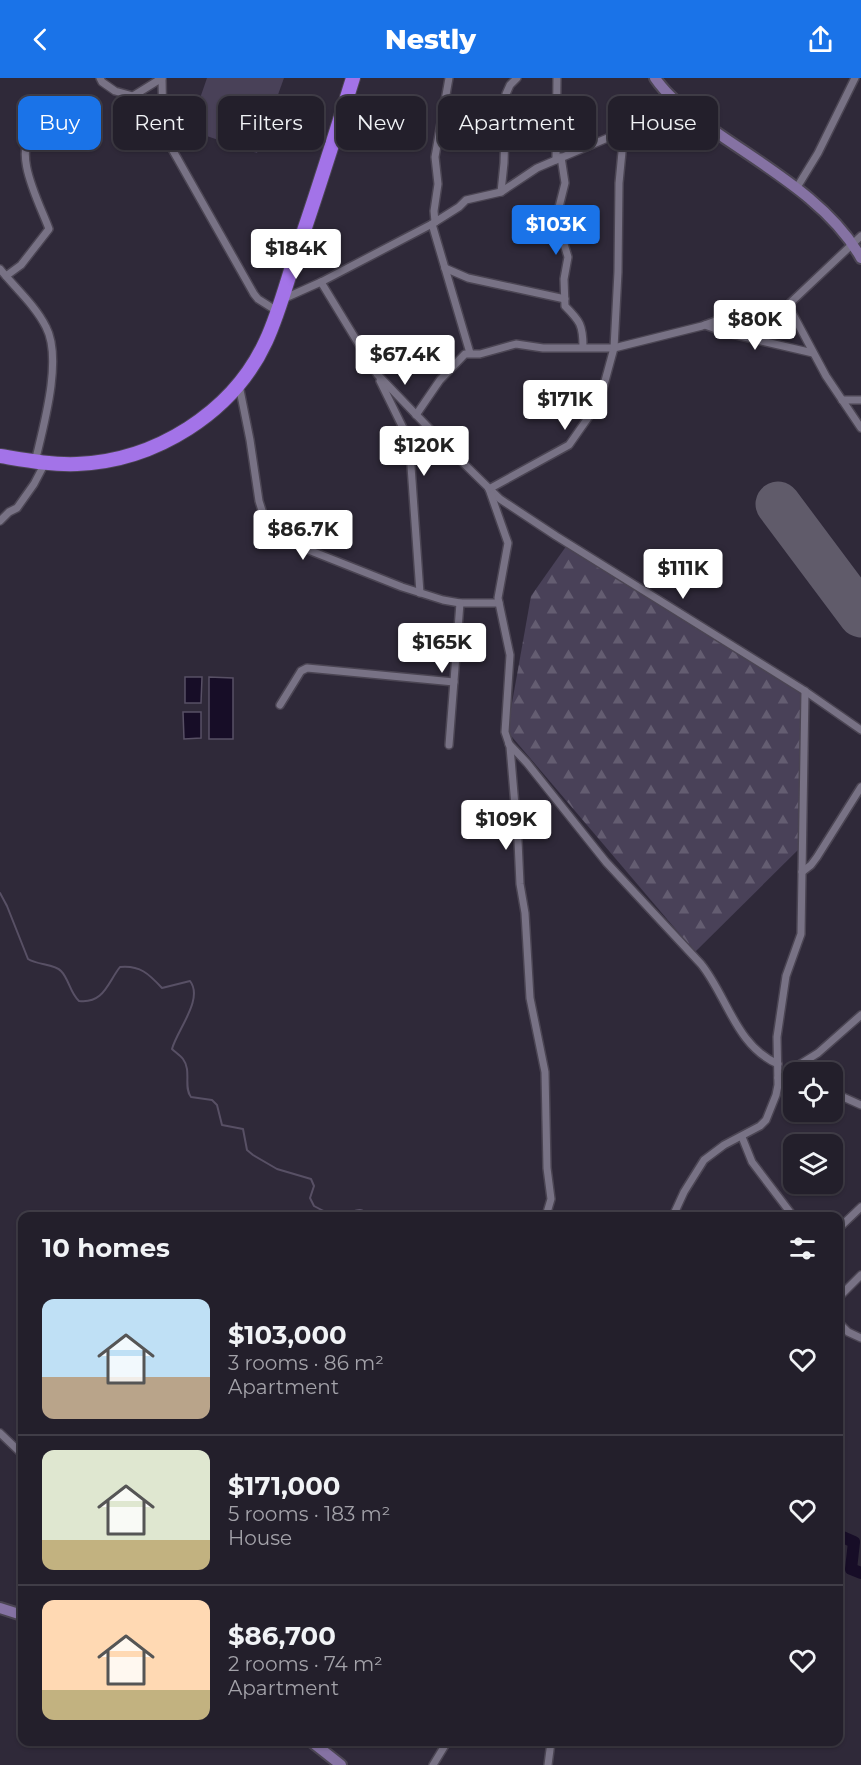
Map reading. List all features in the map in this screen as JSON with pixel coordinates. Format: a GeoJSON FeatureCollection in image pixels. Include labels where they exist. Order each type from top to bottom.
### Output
{"type":"FeatureCollection","features":[{"type":"Feature","properties":{"kind":"highway"},"geometry":{"type":"LineString","coordinates":[[1,457],[78,464],[99,462],[141,452],[159,445],[178,435],[215,408],[238,383],[266,341],[353,78]]}},
{"type":"Feature","properties":{"kind":"street"},"geometry":{"type":"LineString","coordinates":[[100,78],[115,91],[133,96],[162,78],[162,96]]}},
{"type":"Feature","properties":{"kind":"street"},"geometry":{"type":"LineString","coordinates":[[449,78],[435,151],[438,184],[433,223],[470,353]]}},
{"type":"Feature","properties":{"kind":"street"},"geometry":{"type":"LineString","coordinates":[[501,192],[506,94],[510,85],[517,78]]}},
{"type":"Feature","properties":{"kind":"street"},"geometry":{"type":"LineString","coordinates":[[557,78],[558,159],[565,183],[559,207],[560,231],[568,257],[564,279],[566,308],[576,316],[581,325],[583,347]]}},
{"type":"Feature","properties":{"kind":"street"},"geometry":{"type":"LineString","coordinates":[[655,78],[670,96]]}},
{"type":"Feature","properties":{"kind":"street"},"geometry":{"type":"LineString","coordinates":[[796,189],[818,153],[855,78]]}},
{"type":"Feature","properties":{"kind":"street"},"geometry":{"type":"LineString","coordinates":[[718,133],[796,189],[833,219],[857,240],[861,258]]}},
{"type":"Feature","properties":{"kind":"street"},"geometry":{"type":"LineString","coordinates":[[173,150],[254,294],[258,299],[279,306],[433,223],[466,200],[501,192],[537,168],[608,138]]}},
{"type":"Feature","properties":{"kind":"street"},"geometry":{"type":"LineString","coordinates":[[0,521],[18,507],[34,484],[40,462],[53,365],[47,328],[34,308],[2,272],[21,265],[49,229],[25,166],[27,150]]}},
{"type":"Feature","properties":{"kind":"street"},"geometry":{"type":"LineString","coordinates":[[489,489],[568,445],[597,405],[614,348],[619,183],[622,150]]}},
{"type":"Feature","properties":{"kind":"street"},"geometry":{"type":"LineString","coordinates":[[416,415],[440,380],[465,354],[480,354],[516,344],[543,348],[614,348],[705,325],[729,316],[772,313],[788,305],[857,240]]}},
{"type":"Feature","properties":{"kind":"street"},"geometry":{"type":"LineString","coordinates":[[445,268],[481,281],[566,299]]}},
{"type":"Feature","properties":{"kind":"street"},"geometry":{"type":"LineString","coordinates":[[321,282],[377,374],[406,434],[410,452],[420,593]]}},
{"type":"Feature","properties":{"kind":"street"},"geometry":{"type":"LineString","coordinates":[[788,305],[813,353],[861,428]]}},
{"type":"Feature","properties":{"kind":"street"},"geometry":{"type":"LineString","coordinates":[[705,325],[727,333],[813,353]]}},
{"type":"Feature","properties":{"kind":"street"},"geometry":{"type":"LineString","coordinates":[[377,374],[500,499],[805,691],[861,730]]}},
{"type":"Feature","properties":{"kind":"street"},"geometry":{"type":"LineString","coordinates":[[238,383],[250,440],[259,501],[265,520],[277,534],[306,549],[420,593],[460,603],[499,603]]}},
{"type":"Feature","properties":{"kind":"street"},"geometry":{"type":"LineString","coordinates":[[842,400],[861,400]]}},
{"type":"Feature","properties":{"kind":"street"},"geometry":{"type":"LineString","coordinates":[[489,489],[508,543],[499,603],[510,655],[505,732],[509,744],[520,885],[525,913],[530,998],[545,1072],[547,1168],[551,1198],[547,1212]]}},
{"type":"Feature","properties":{"kind":"street"},"geometry":{"type":"LineString","coordinates":[[449,745],[460,603]]}},
{"type":"Feature","properties":{"kind":"street"},"geometry":{"type":"LineString","coordinates":[[280,705],[301,671],[307,668],[454,682]]}},
{"type":"Feature","properties":{"kind":"street"},"geometry":{"type":"LineString","coordinates":[[676,1212],[684,1192],[704,1160],[724,1145],[760,1126],[766,1120],[776,1095],[777,1037],[786,976],[801,934],[805,691]]}},
{"type":"Feature","properties":{"kind":"street"},"geometry":{"type":"LineString","coordinates":[[509,744],[606,862],[701,964],[750,1044],[777,1064]]}},
{"type":"Feature","properties":{"kind":"street"},"geometry":{"type":"LineString","coordinates":[[802,872],[817,857],[861,787]]}},
{"type":"Feature","properties":{"kind":"street"},"geometry":{"type":"LineString","coordinates":[[804,1062],[818,1053],[861,1015]]}},
{"type":"Feature","properties":{"kind":"street"},"geometry":{"type":"LineString","coordinates":[[778,1078],[783,1075]]}},
{"type":"Feature","properties":{"kind":"street"},"geometry":{"type":"LineString","coordinates":[[843,1097],[861,1105]]}},
{"type":"Feature","properties":{"kind":"street"},"geometry":{"type":"LineString","coordinates":[[742,1137],[752,1162],[790,1212]]}},
{"type":"Feature","properties":{"kind":"street"},"geometry":{"type":"LineString","coordinates":[[843,1224],[861,1207]]}},
{"type":"Feature","properties":{"kind":"street"},"geometry":{"type":"LineString","coordinates":[[843,1293],[861,1275]]}},
{"type":"Feature","properties":{"kind":"street"},"geometry":{"type":"LineString","coordinates":[[843,1327],[861,1338]]}},
{"type":"Feature","properties":{"kind":"street"},"geometry":{"type":"LineString","coordinates":[[0,1433],[18,1450]]}},
{"type":"Feature","properties":{"kind":"street"},"geometry":{"type":"LineString","coordinates":[[0,1608],[18,1614]]}},
{"type":"Feature","properties":{"kind":"street"},"geometry":{"type":"LineString","coordinates":[[317,1746],[342,1765]]}},
{"type":"Feature","properties":{"kind":"street"},"geometry":{"type":"LineString","coordinates":[[433,1765],[445,1746]]}},
{"type":"Feature","properties":{"kind":"street"},"geometry":{"type":"LineString","coordinates":[[548,1765],[550,1746]]}},
{"type":"Feature","properties":{"kind":"green space"},"geometry":{"type":"Polygon","coordinates":[[[207,78],[284,78],[278,96],[218,96],[218,140],[206,136],[206,96],[201,96],[207,78]]]}},
{"type":"Feature","properties":{"kind":"green space"},"geometry":{"type":"Polygon","coordinates":[[[567,545],[804,690],[803,845],[695,952],[507,731],[531,596],[567,545]]]}},
{"type":"Feature","properties":{"kind":"shaded area"},"geometry":{"type":"Polygon","coordinates":[[[185,677],[202,677],[201,703],[185,703],[185,677]]]}},
{"type":"Feature","properties":{"kind":"shaded area"},"geometry":{"type":"Polygon","coordinates":[[[209,677],[233,678],[233,739],[209,739],[209,677]]]}},
{"type":"Feature","properties":{"kind":"shaded area"},"geometry":{"type":"Polygon","coordinates":[[[183,712],[201,712],[201,738],[184,739],[183,712]]]}},
{"type":"Feature","properties":{"kind":"waterway"},"geometry":{"type":"LineString","coordinates":[[0,893],[28,959],[61,971],[79,1001],[87,1001],[100,996],[120,967],[139,969],[162,988],[190,981],[194,997],[192,1005],[172,1049],[186,1064],[191,1097],[212,1100],[217,1105],[222,1125],[243,1129],[247,1150],[253,1155],[277,1169],[311,1179],[314,1186],[310,1198],[314,1206],[327,1212]]}},
{"type":"Feature","properties":{"kind":"waterway"},"geometry":{"type":"LineString","coordinates":[[352,1212],[359,1210],[366,1212]]}},
{"type":"Feature","properties":{"kind":"waterway"},"geometry":{"type":"LineString","coordinates":[[843,1537],[854,1542],[851,1569],[861,1573]]}},
{"type":"Feature","properties":{"kind":"runway"},"geometry":{"type":"LineString","coordinates":[[778,504],[861,615]]}}]}
